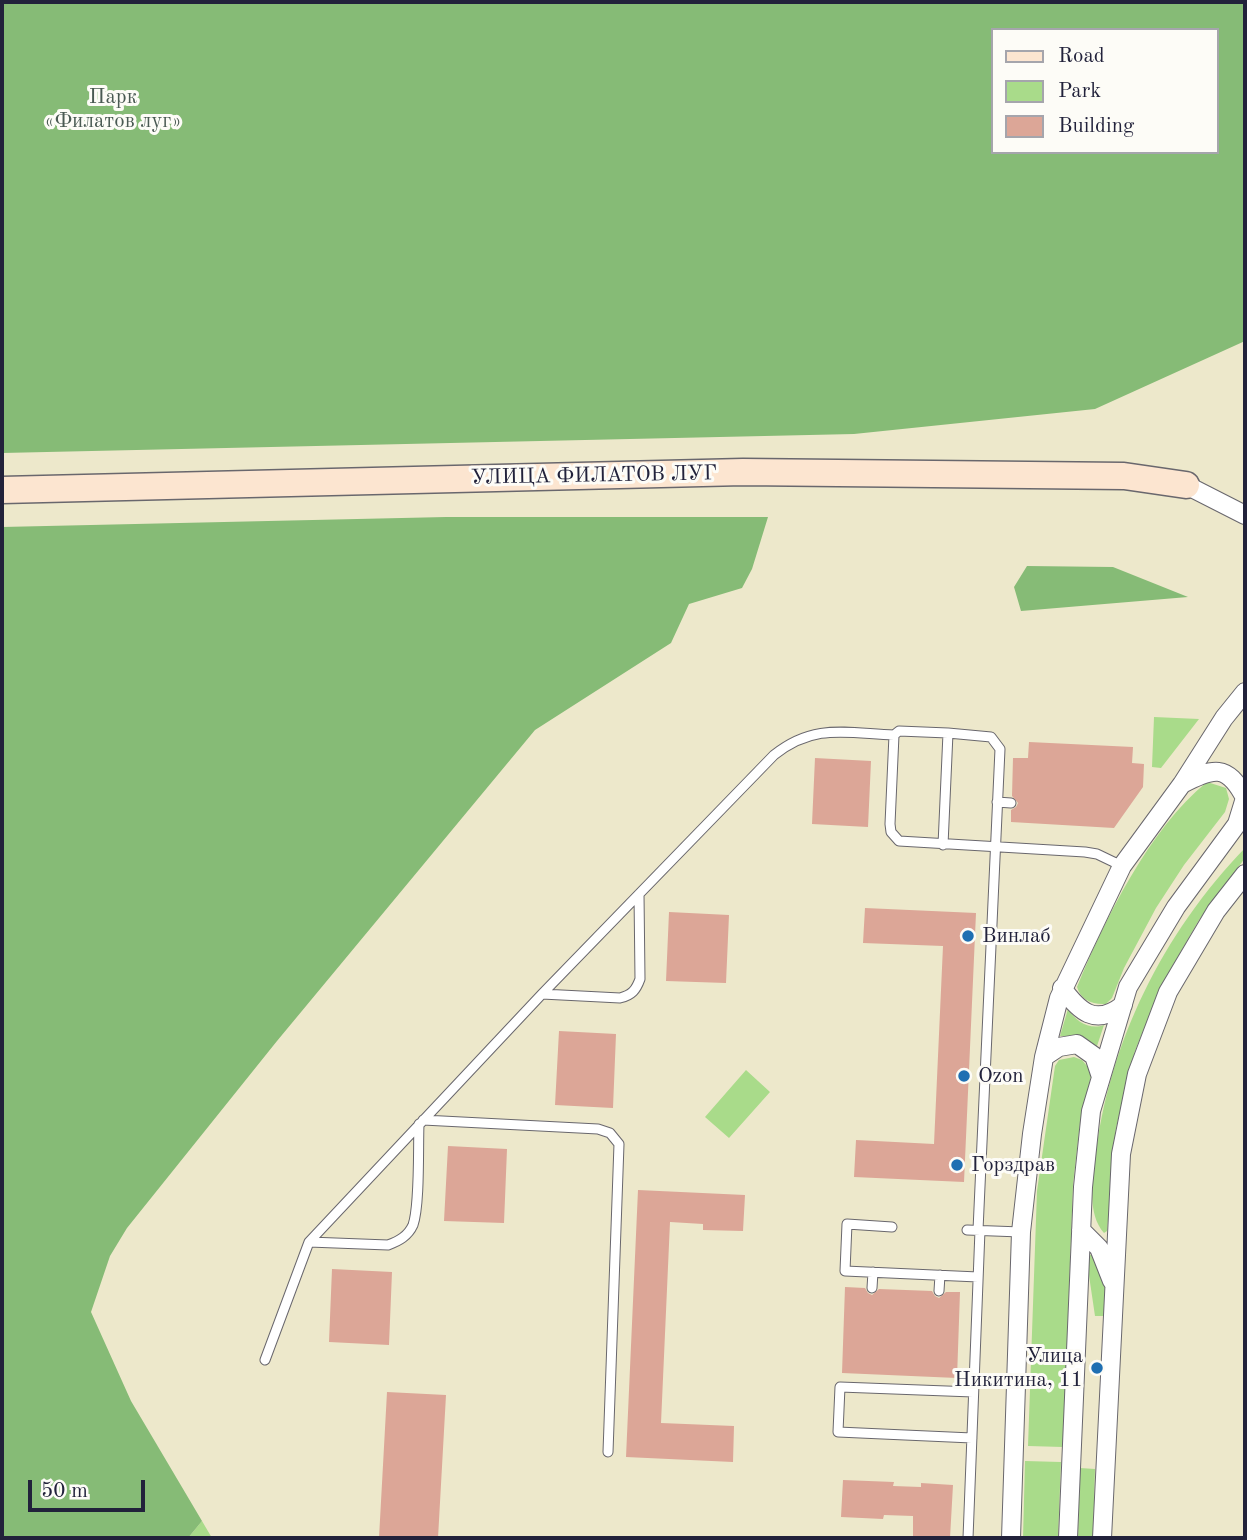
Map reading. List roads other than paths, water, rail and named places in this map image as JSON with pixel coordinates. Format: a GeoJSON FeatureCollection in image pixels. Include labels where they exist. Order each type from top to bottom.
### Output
{"type":"FeatureCollection","features":[{"type":"Feature","properties":{"kind":"street","name":"УЛИЦА ФИЛАТОВ ЛУГ"},"geometry":{"type":"LineString","coordinates":[[2,490],[743,472],[1124,476],[1186,485],[1245,498]]}},
{"type":"Feature","properties":{"kind":"street","name":"УЛИЦА ФИЛАТОВ ЛУГ"},"geometry":{"type":"LineString","coordinates":[[1186,485],[1245,515]]}},
{"type":"Feature","properties":{"kind":"street"},"geometry":{"type":"LineString","coordinates":[[1011,1538],[1021,1232],[1044,1057],[1062,988],[1122,866],[1182,784],[1224,718],[1245,692]]}},
{"type":"Feature","properties":{"kind":"street"},"geometry":{"type":"LineString","coordinates":[[1068,1538],[1083,1187],[1091,1111],[1128,987],[1176,907],[1241,819],[1245,798],[1236,780],[1220,772],[1206,771],[1182,784]]}},
{"type":"Feature","properties":{"kind":"street"},"geometry":{"type":"LineString","coordinates":[[1102,1538],[1121,1154],[1137,1074],[1168,992],[1216,911],[1245,874]]}},
{"type":"Feature","properties":{"kind":"street"},"geometry":{"type":"LineString","coordinates":[[1062,988],[1077,1008],[1092,1016],[1112,1014],[1123,1005]]}},
{"type":"Feature","properties":{"kind":"street"},"geometry":{"type":"LineString","coordinates":[[1044,1057],[1059,1047],[1077,1044],[1094,1056],[1101,1077]]}},
{"type":"Feature","properties":{"kind":"street"},"geometry":{"type":"LineString","coordinates":[[1081,1230],[1099,1248],[1110,1272],[1115,1298]]}},
{"type":"Feature","properties":{"kind":"lane"},"geometry":{"type":"LineString","coordinates":[[265,1360],[309,1242],[542,994],[785,746],[821,732],[894,735],[899,731],[985,736],[995,740],[1000,749],[975,1230],[978,1277],[968,1538]]}},
{"type":"Feature","properties":{"kind":"lane"},"geometry":{"type":"LineString","coordinates":[[943,845],[948,733]]}},
{"type":"Feature","properties":{"kind":"lane"},"geometry":{"type":"LineString","coordinates":[[894,735],[891,832],[897,839],[905,843],[1085,852],[1103,856],[1122,866]]}},
{"type":"Feature","properties":{"kind":"lane"},"geometry":{"type":"LineString","coordinates":[[997,802],[1011,803]]}},
{"type":"Feature","properties":{"kind":"lane"},"geometry":{"type":"LineString","coordinates":[[542,994],[620,998],[629,996],[637,989],[640,979],[639,894]]}},
{"type":"Feature","properties":{"kind":"lane"},"geometry":{"type":"LineString","coordinates":[[309,1242],[388,1245],[408,1232],[415,1215],[421,1122]]}},
{"type":"Feature","properties":{"kind":"lane"},"geometry":{"type":"LineString","coordinates":[[421,1122],[598,1129],[610,1132],[619,1144],[608,1452]]}},
{"type":"Feature","properties":{"kind":"lane"},"geometry":{"type":"LineString","coordinates":[[892,1227],[847,1224],[845,1271],[978,1277]]}},
{"type":"Feature","properties":{"kind":"lane"},"geometry":{"type":"LineString","coordinates":[[975,1230],[1021,1232]]}},
{"type":"Feature","properties":{"kind":"lane"},"geometry":{"type":"LineString","coordinates":[[872,1288],[873,1272]]}},
{"type":"Feature","properties":{"kind":"lane"},"geometry":{"type":"LineString","coordinates":[[939,1291],[940,1275]]}},
{"type":"Feature","properties":{"kind":"lane"},"geometry":{"type":"LineString","coordinates":[[972,1438],[838,1432],[840,1387],[974,1392]]}},
{"type":"Feature","properties":{"kind":"place","name":"Винлаб"},"geometry":{"type":"Point","coordinates":[968,936]}},
{"type":"Feature","properties":{"kind":"place","name":"Ozon"},"geometry":{"type":"Point","coordinates":[964,1076]}},
{"type":"Feature","properties":{"kind":"place","name":"Горздрав"},"geometry":{"type":"Point","coordinates":[957,1165]}},
{"type":"Feature","properties":{"kind":"place","name":"Улица Никитина, 11"},"geometry":{"type":"Point","coordinates":[1097,1368]}},
{"type":"Feature","properties":{"kind":"park label","name":"Парк «Филатов луг»"},"geometry":{"type":"Point","coordinates":[113,109]}}]}
